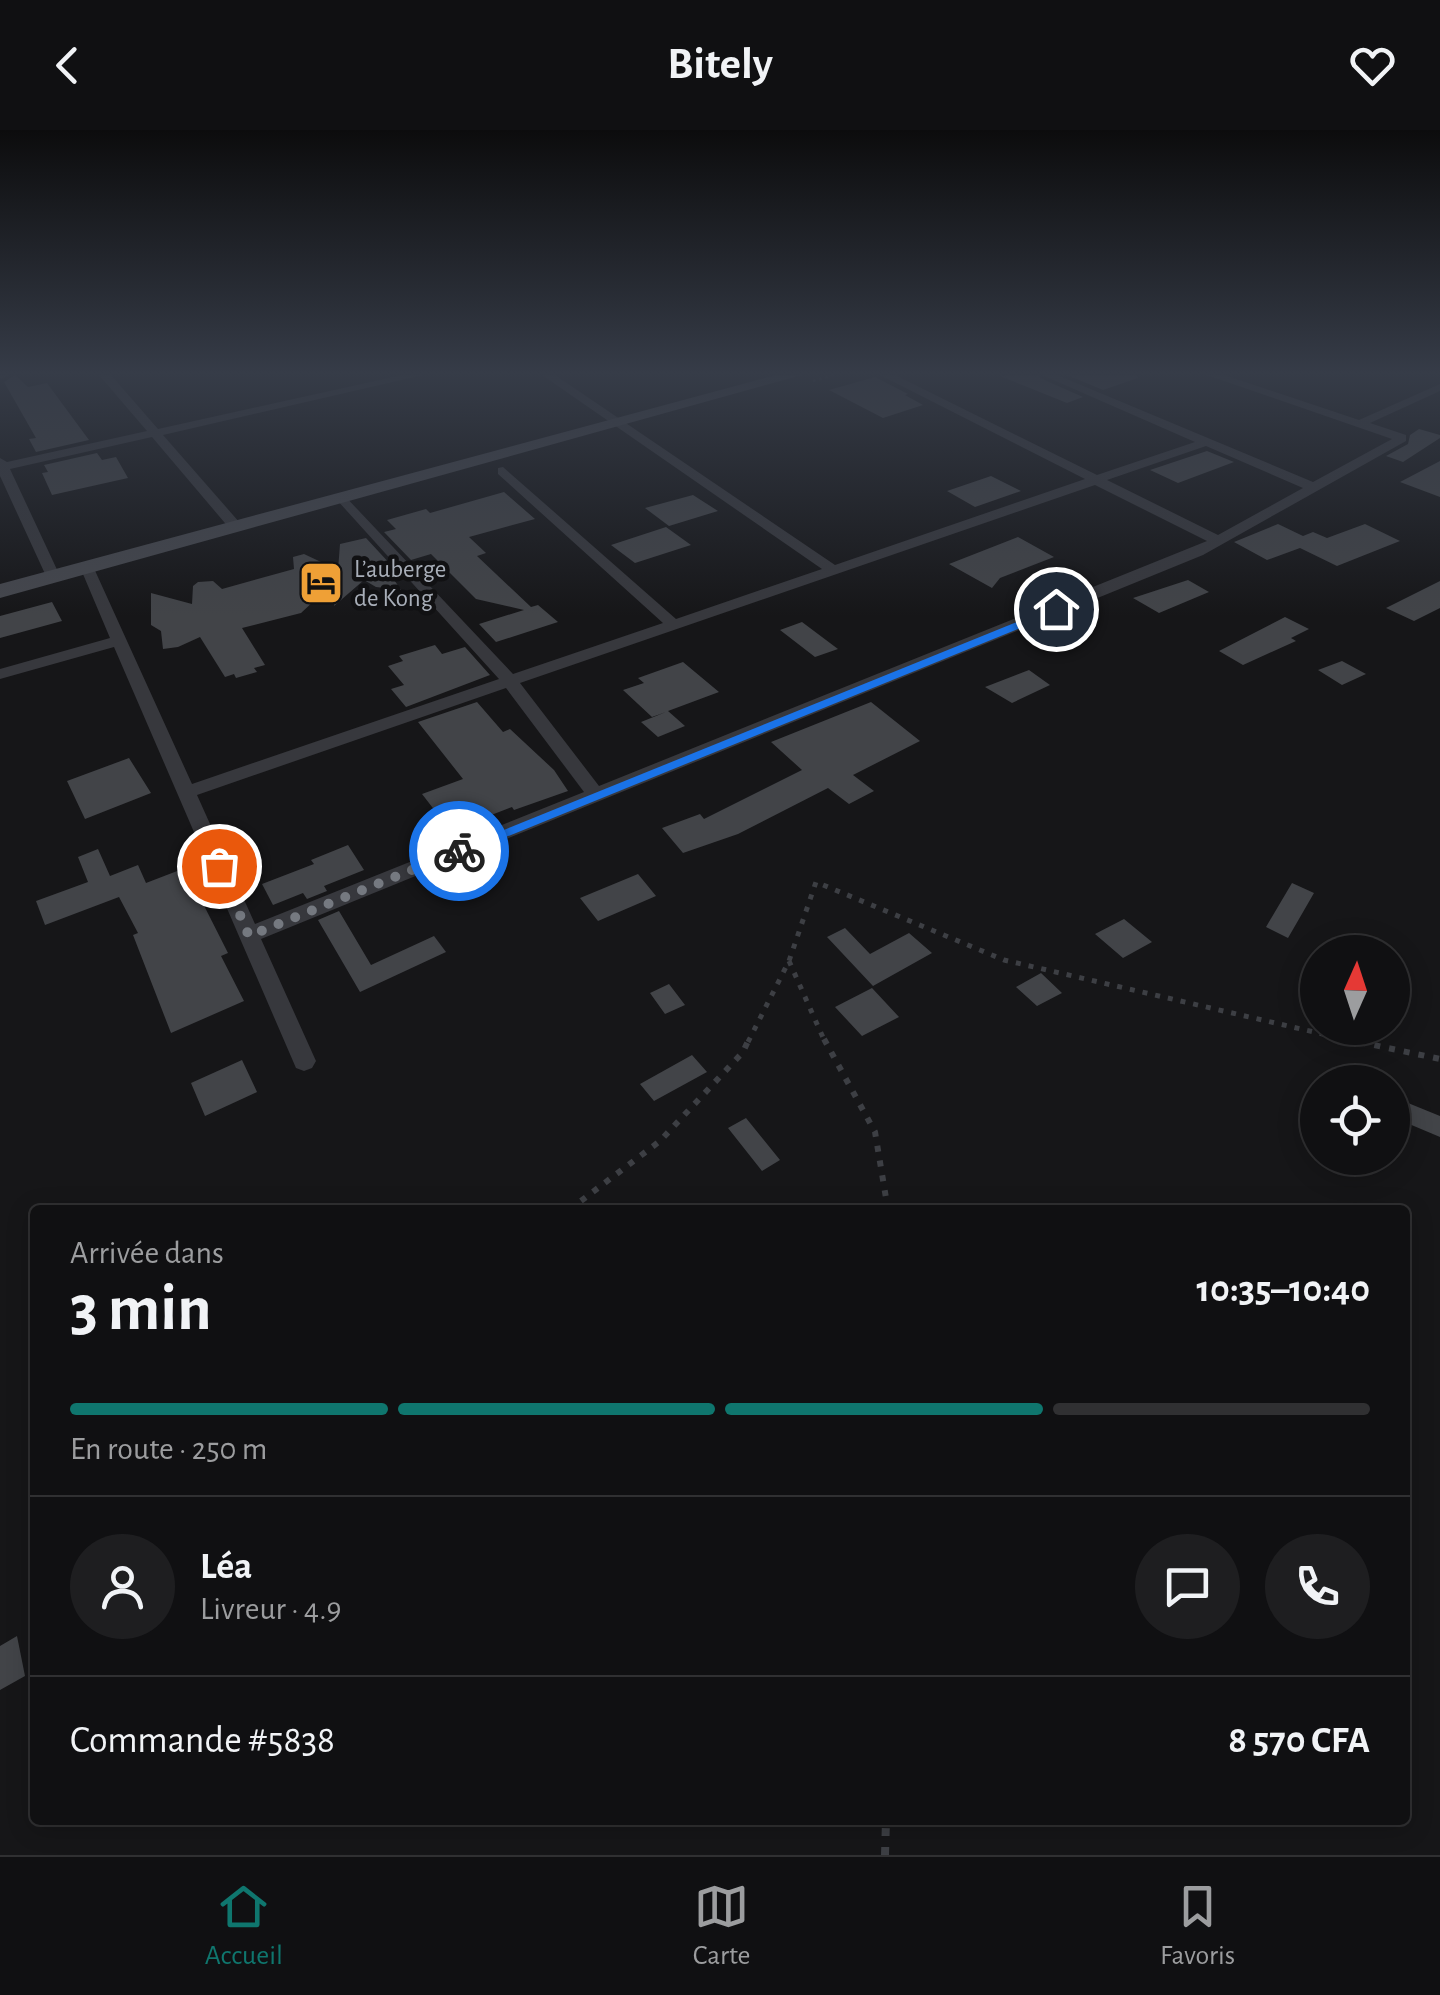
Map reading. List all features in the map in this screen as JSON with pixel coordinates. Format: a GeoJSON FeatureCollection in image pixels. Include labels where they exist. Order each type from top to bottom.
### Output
{"type":"FeatureCollection","features":[{"type":"Feature","properties":{"kind":"main road"},"geometry":{"type":"LineString","coordinates":[[0,590],[495,456]]}},
{"type":"Feature","properties":{"kind":"street"},"geometry":{"type":"LineString","coordinates":[[48,456],[1,465],[53,576]]}},
{"type":"Feature","properties":{"kind":"street"},"geometry":{"type":"LineString","coordinates":[[175,456],[236,526]]}},
{"type":"Feature","properties":{"kind":"street"},"geometry":{"type":"LineString","coordinates":[[667,456],[830,568]]}},
{"type":"Feature","properties":{"kind":"street"},"geometry":{"type":"LineString","coordinates":[[1046,456],[1218,541]]}},
{"type":"Feature","properties":{"kind":"street"},"geometry":{"type":"LineString","coordinates":[[187,792],[1167,456]]}},
{"type":"Feature","properties":{"kind":"street"},"geometry":{"type":"LineString","coordinates":[[1238,456],[1316,488]]}},
{"type":"Feature","properties":{"kind":"street"},"geometry":{"type":"LineString","coordinates":[[249,936],[1218,541],[1372,456]]}},
{"type":"Feature","properties":{"kind":"street"},"geometry":{"type":"LineString","coordinates":[[504,471],[672,623]]}},
{"type":"Feature","properties":{"kind":"street"},"geometry":{"type":"LineString","coordinates":[[342,497],[510,680],[596,795]]}},
{"type":"Feature","properties":{"kind":"street"},"geometry":{"type":"LineString","coordinates":[[87,567],[304,1061]]}},
{"type":"Feature","properties":{"kind":"street"},"geometry":{"type":"LineString","coordinates":[[0,674],[121,640]]}},
{"type":"Feature","properties":{"kind":"path"},"geometry":{"type":"LineString","coordinates":[[576,1205],[660,1142],[743,1052],[788,961],[816,882],[1004,960],[1225,1014],[1440,1059]]}},
{"type":"Feature","properties":{"kind":"path"},"geometry":{"type":"LineString","coordinates":[[788,961],[832,1057],[875,1132],[887,1205]]}},
{"type":"Feature","properties":{"kind":"path"},"geometry":{"type":"LineString","coordinates":[[885,1855],[886,1825]]}},
{"type":"Feature","properties":{"kind":"building"},"geometry":{"type":"Polygon","coordinates":[[[86,456],[99,456],[102,460],[116,457],[128,478],[52,495],[42,473],[48,472],[44,465],[86,456]]]}},
{"type":"Feature","properties":{"kind":"building"},"geometry":{"type":"Polygon","coordinates":[[[1194,456],[1218,456],[1234,462],[1178,483],[1150,470],[1194,456]]]}},
{"type":"Feature","properties":{"kind":"building"},"geometry":{"type":"Polygon","coordinates":[[[1387,456],[1413,456],[1403,462],[1387,456]]]}},
{"type":"Feature","properties":{"kind":"building"},"geometry":{"type":"Polygon","coordinates":[[[1440,461],[1440,497],[1400,482],[1440,461]]]}},
{"type":"Feature","properties":{"kind":"building"},"geometry":{"type":"Polygon","coordinates":[[[991,476],[1021,491],[975,507],[947,491],[991,476]]]}},
{"type":"Feature","properties":{"kind":"building"},"geometry":{"type":"Polygon","coordinates":[[[504,492],[535,519],[469,537],[486,553],[477,556],[531,607],[538,605],[558,622],[496,642],[479,624],[524,610],[476,599],[431,554],[411,560],[384,532],[396,529],[387,520],[426,509],[430,513],[504,492]]]}},
{"type":"Feature","properties":{"kind":"building"},"geometry":{"type":"Polygon","coordinates":[[[693,495],[718,511],[669,526],[645,508],[693,495]]]}},
{"type":"Feature","properties":{"kind":"building"},"geometry":{"type":"Polygon","coordinates":[[[1278,524],[1303,536],[1313,532],[1327,538],[1365,524],[1400,541],[1337,566],[1300,548],[1267,560],[1234,542],[1278,524]]]}},
{"type":"Feature","properties":{"kind":"building"},"geometry":{"type":"Polygon","coordinates":[[[666,527],[691,545],[635,563],[611,545],[666,527]]]}},
{"type":"Feature","properties":{"kind":"building"},"geometry":{"type":"Polygon","coordinates":[[[1018,537],[1054,557],[1000,578],[992,588],[949,564],[1018,537]]]}},
{"type":"Feature","properties":{"kind":"building"},"geometry":{"type":"Polygon","coordinates":[[[366,538],[392,566],[386,568],[401,590],[376,587],[364,580],[334,606],[335,601],[315,600],[301,613],[242,628],[265,665],[254,668],[257,672],[225,677],[200,637],[163,649],[161,631],[151,625],[151,593],[192,604],[193,586],[198,582],[213,581],[222,589],[294,569],[293,557],[304,554],[338,570],[340,544],[366,538]]]}},
{"type":"Feature","properties":{"kind":"building"},"geometry":{"type":"Polygon","coordinates":[[[1188,580],[1209,592],[1159,613],[1133,598],[1188,580]]]}},
{"type":"Feature","properties":{"kind":"building"},"geometry":{"type":"Polygon","coordinates":[[[1440,581],[1440,608],[1414,621],[1386,608],[1440,581]]]}},
{"type":"Feature","properties":{"kind":"building"},"geometry":{"type":"Polygon","coordinates":[[[52,602],[62,621],[0,638],[0,616],[52,602]]]}},
{"type":"Feature","properties":{"kind":"building"},"geometry":{"type":"Polygon","coordinates":[[[1285,617],[1309,629],[1291,638],[1296,641],[1243,665],[1219,651],[1285,617]]]}},
{"type":"Feature","properties":{"kind":"building"},"geometry":{"type":"Polygon","coordinates":[[[802,622],[838,649],[815,657],[780,630],[802,622]]]}},
{"type":"Feature","properties":{"kind":"building"},"geometry":{"type":"Polygon","coordinates":[[[435,645],[442,654],[465,647],[490,675],[406,707],[391,689],[404,685],[388,666],[403,661],[399,656],[435,645]]]}},
{"type":"Feature","properties":{"kind":"building"},"geometry":{"type":"Polygon","coordinates":[[[1342,661],[1366,674],[1342,685],[1318,670],[1342,661]]]}},
{"type":"Feature","properties":{"kind":"building"},"geometry":{"type":"Polygon","coordinates":[[[683,662],[719,692],[668,711],[685,726],[658,737],[641,722],[666,712],[652,717],[623,690],[644,683],[638,678],[683,662]]]}},
{"type":"Feature","properties":{"kind":"building"},"geometry":{"type":"Polygon","coordinates":[[[1029,670],[1050,685],[1012,703],[985,687],[1029,670]]]}},
{"type":"Feature","properties":{"kind":"building"},"geometry":{"type":"Polygon","coordinates":[[[477,702],[503,732],[510,729],[554,770],[568,791],[514,810],[512,807],[453,834],[422,794],[463,779],[418,722],[477,702]]]}},
{"type":"Feature","properties":{"kind":"building"},"geometry":{"type":"Polygon","coordinates":[[[871,702],[920,741],[853,775],[874,791],[849,804],[828,788],[738,834],[683,853],[662,828],[700,814],[704,819],[802,770],[771,742],[871,702]]]}},
{"type":"Feature","properties":{"kind":"building"},"geometry":{"type":"Polygon","coordinates":[[[129,758],[151,793],[85,819],[67,781],[129,758]]]}},
{"type":"Feature","properties":{"kind":"building"},"geometry":{"type":"Polygon","coordinates":[[[348,845],[364,870],[324,886],[327,891],[307,899],[303,893],[273,905],[262,884],[314,864],[311,860],[348,845]]]}},
{"type":"Feature","properties":{"kind":"building"},"geometry":{"type":"Polygon","coordinates":[[[98,849],[110,876],[138,865],[146,883],[185,868],[228,953],[221,956],[244,1001],[171,1033],[133,935],[138,933],[119,897],[45,925],[36,901],[88,882],[78,857],[98,849]]]}},
{"type":"Feature","properties":{"kind":"building"},"geometry":{"type":"Polygon","coordinates":[[[638,874],[656,896],[598,921],[580,898],[638,874]]]}},
{"type":"Feature","properties":{"kind":"building"},"geometry":{"type":"Polygon","coordinates":[[[1292,883],[1314,893],[1288,938],[1266,927],[1292,883]]]}},
{"type":"Feature","properties":{"kind":"building"},"geometry":{"type":"Polygon","coordinates":[[[339,911],[371,965],[434,936],[446,952],[360,992],[318,920],[339,911]]]}},
{"type":"Feature","properties":{"kind":"building"},"geometry":{"type":"Polygon","coordinates":[[[1124,919],[1152,942],[1123,958],[1095,934],[1124,919]]]}},
{"type":"Feature","properties":{"kind":"building"},"geometry":{"type":"Polygon","coordinates":[[[845,928],[870,954],[909,933],[932,953],[873,986],[827,937],[845,928]]]}},
{"type":"Feature","properties":{"kind":"building"},"geometry":{"type":"Polygon","coordinates":[[[1041,973],[1062,993],[1037,1006],[1016,987],[1041,973]]]}},
{"type":"Feature","properties":{"kind":"building"},"geometry":{"type":"Polygon","coordinates":[[[669,984],[685,1005],[665,1014],[650,993],[669,984]]]}},
{"type":"Feature","properties":{"kind":"building"},"geometry":{"type":"Polygon","coordinates":[[[872,988],[899,1017],[862,1036],[835,1007],[872,988]]]}},
{"type":"Feature","properties":{"kind":"building"},"geometry":{"type":"Polygon","coordinates":[[[692,1055],[707,1072],[654,1101],[640,1084],[692,1055]]]}},
{"type":"Feature","properties":{"kind":"building"},"geometry":{"type":"Polygon","coordinates":[[[242,1060],[257,1092],[205,1116],[191,1083],[242,1060]]]}},
{"type":"Feature","properties":{"kind":"building"},"geometry":{"type":"Polygon","coordinates":[[[1410,1104],[1440,1116],[1440,1137],[1410,1124],[1410,1104]]]}},
{"type":"Feature","properties":{"kind":"building"},"geometry":{"type":"Polygon","coordinates":[[[746,1118],[780,1160],[762,1171],[728,1128],[746,1118]]]}},
{"type":"Feature","properties":{"kind":"building"},"geometry":{"type":"Polygon","coordinates":[[[17,1636],[25,1676],[0,1690],[0,1646],[17,1636]]]}},
{"type":"Feature","properties":{"kind":"way so far"},"geometry":{"type":"LineString","coordinates":[[219,866],[249,936],[459,851]]}},
{"type":"Feature","properties":{"kind":"place","name":"L’auberge de Kong"},"geometry":{"type":"Point","coordinates":[321,583]}},
{"type":"Feature","properties":{"kind":"route"},"geometry":{"type":"LineString","coordinates":[[459,851],[1056,609]]}}]}
